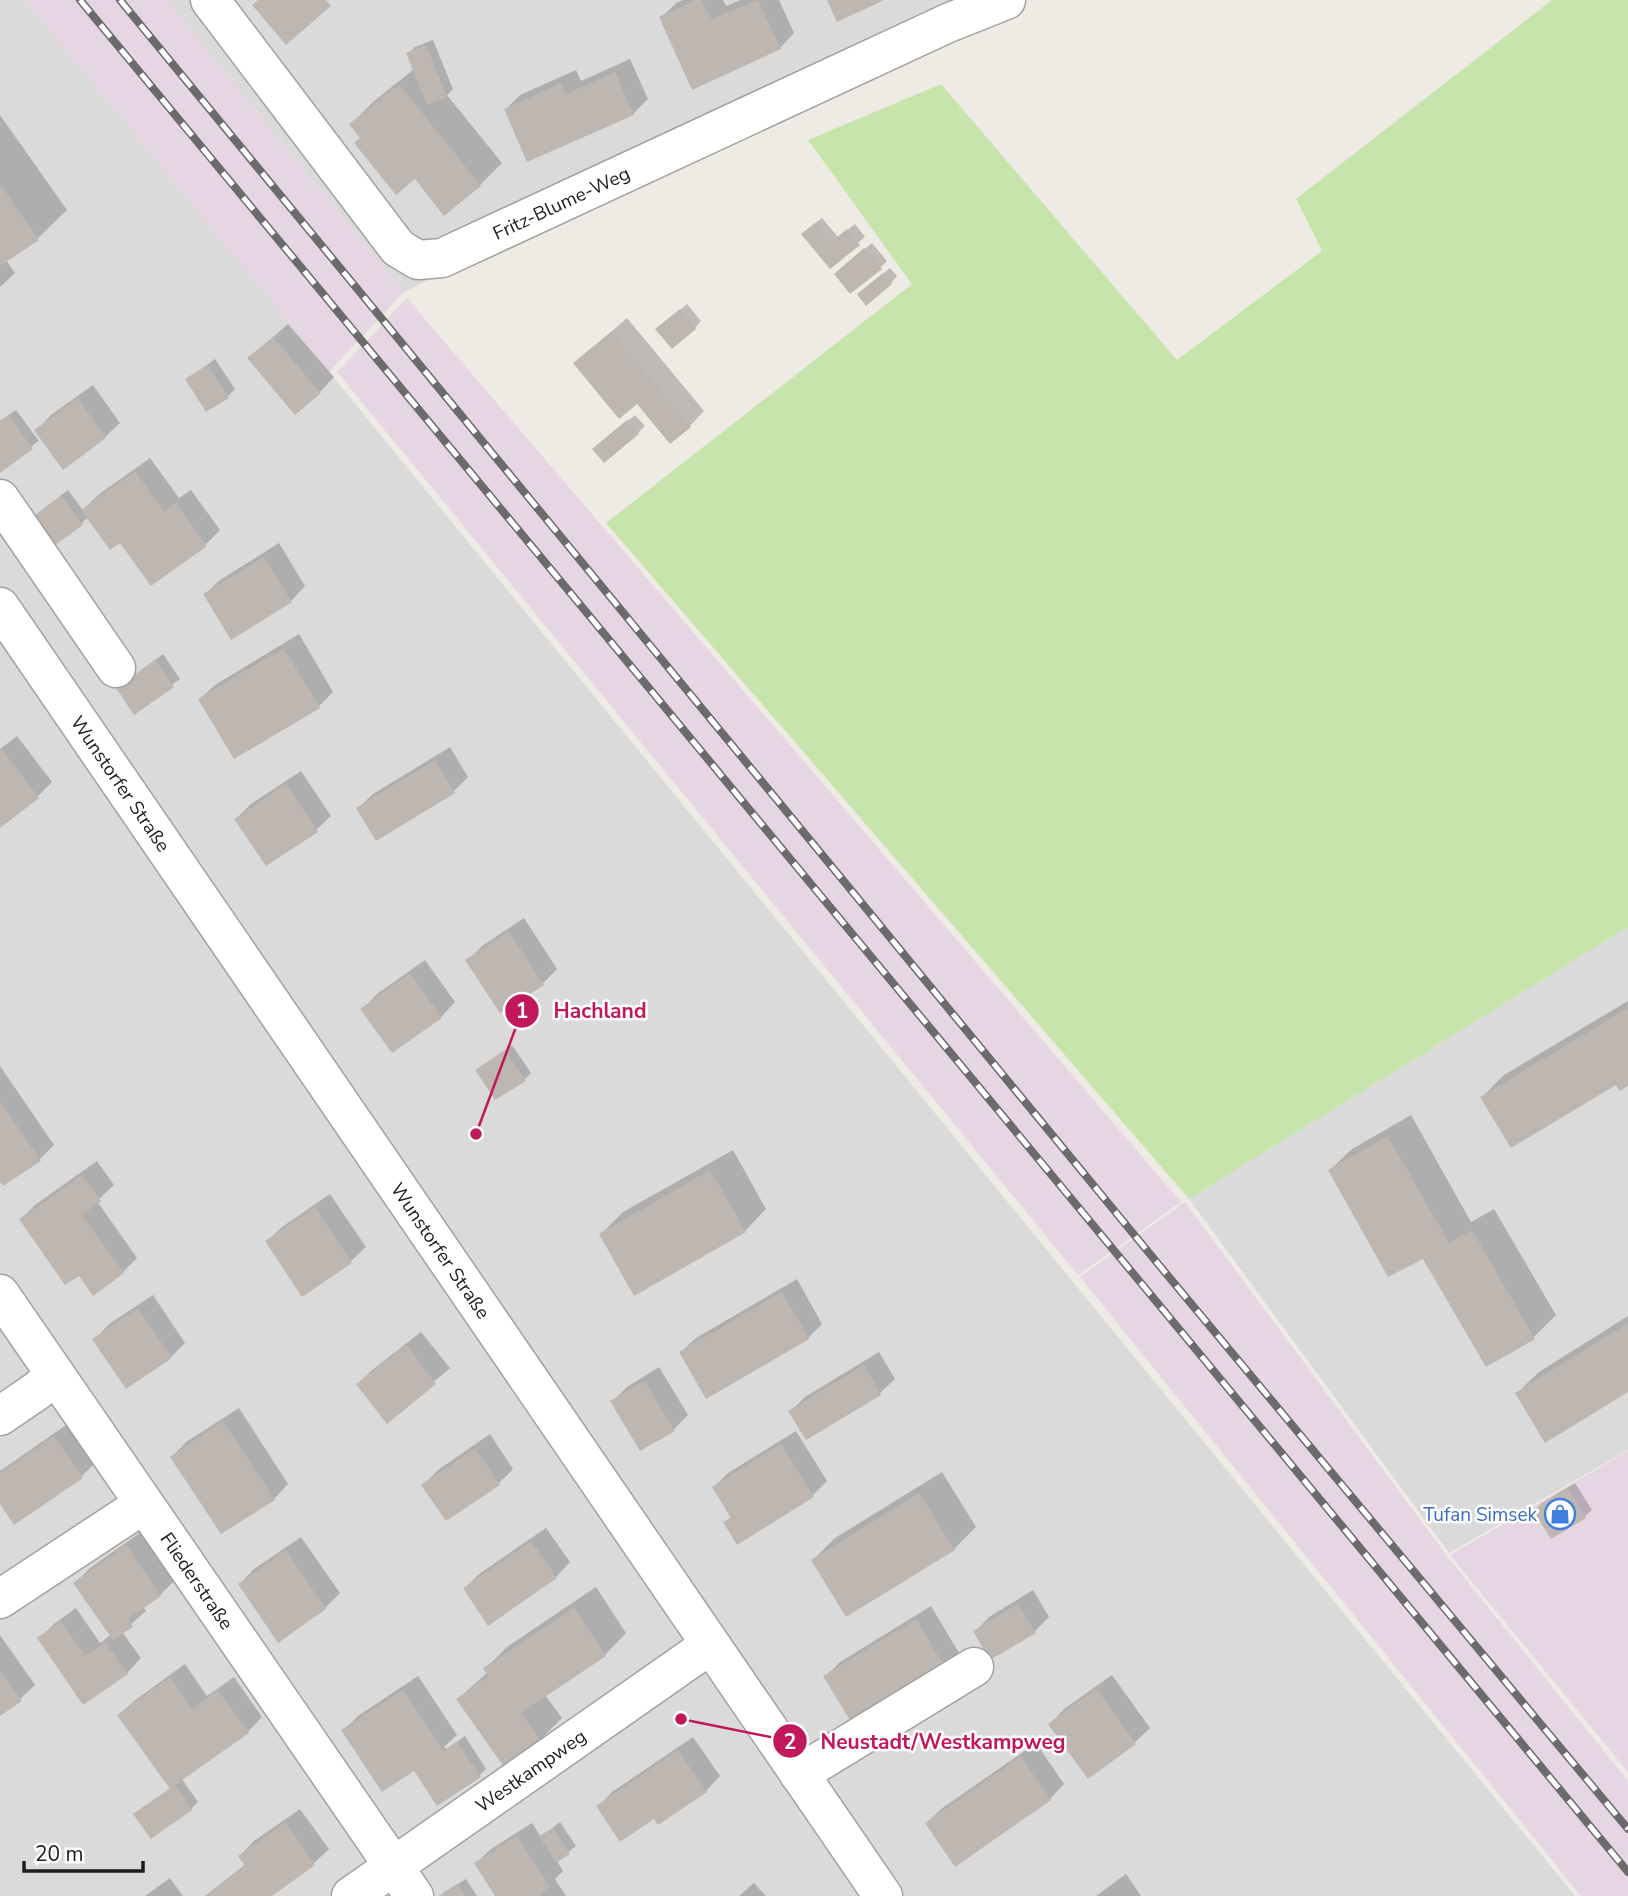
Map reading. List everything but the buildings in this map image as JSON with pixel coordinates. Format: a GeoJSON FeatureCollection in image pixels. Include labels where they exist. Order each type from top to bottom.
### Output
{"type":"FeatureCollection","features":[{"type":"Feature","properties":{"kind":"street","name":"Fritz-Blume-Weg"},"geometry":{"type":"LineString","coordinates":[[210,0],[398,248],[418,260],[442,258],[935,29],[1006,0]]}},
{"type":"Feature","properties":{"kind":"street"},"geometry":{"type":"LineString","coordinates":[[0,499],[116,668]]}},
{"type":"Feature","properties":{"kind":"street","name":"Wunstorfer Straße"},"geometry":{"type":"LineString","coordinates":[[0,607],[883,1896]]}},
{"type":"Feature","properties":{"kind":"street","name":"Fliederstraße"},"geometry":{"type":"LineString","coordinates":[[0,1294],[404,1881]]}},
{"type":"Feature","properties":{"kind":"street"},"geometry":{"type":"LineString","coordinates":[[0,1416],[38,1391],[55,1374]]}},
{"type":"Feature","properties":{"kind":"street"},"geometry":{"type":"LineString","coordinates":[[0,1598],[144,1504]]}},
{"type":"Feature","properties":{"kind":"street","name":"Westkampweg"},"geometry":{"type":"LineString","coordinates":[[351,1896],[404,1881],[710,1645]]}},
{"type":"Feature","properties":{"kind":"street"},"geometry":{"type":"LineString","coordinates":[[799,1774],[974,1667]]}},
{"type":"Feature","properties":{"kind":"shaded area"},"geometry":{"type":"Polygon","coordinates":[[[0,0],[25,0],[1575,1896],[0,1896],[0,0]]]}},
{"type":"Feature","properties":{"kind":"shaded area"},"geometry":{"type":"Polygon","coordinates":[[[25,0],[166,0],[404,292],[329,372],[25,0]]]}},
{"type":"Feature","properties":{"kind":"shaded area"},"geometry":{"type":"Polygon","coordinates":[[[166,0],[999,0],[404,292],[166,0]]]}},
{"type":"Feature","properties":{"kind":"shaded area"},"geometry":{"type":"Polygon","coordinates":[[[407,298],[1181,1202],[1078,1275],[337,372],[407,298]]]}},
{"type":"Feature","properties":{"kind":"shaded area"},"geometry":{"type":"Polygon","coordinates":[[[1628,927],[1628,1450],[1449,1553],[1189,1199],[1628,927]]]}},
{"type":"Feature","properties":{"kind":"shaded area"},"geometry":{"type":"Polygon","coordinates":[[[1185,1202],[1447,1556],[1628,1781],[1628,1896],[1581,1896],[1080,1277],[1185,1202]]]}},
{"type":"Feature","properties":{"kind":"shaded area"},"geometry":{"type":"Polygon","coordinates":[[[1628,1451],[1628,1772],[1450,1555],[1628,1451]]]}},
{"type":"Feature","properties":{"kind":"green space"},"geometry":{"type":"Polygon","coordinates":[[[1552,0],[1628,0],[1628,927],[1189,1199],[606,523],[912,284],[808,140],[941,84],[1177,360],[1322,251],[1296,199],[1552,0]]]}},
{"type":"Feature","properties":{"kind":"railway"},"geometry":{"type":"LineString","coordinates":[[80,0],[1628,1872]]}},
{"type":"Feature","properties":{"kind":"railway"},"geometry":{"type":"LineString","coordinates":[[120,0],[1159,1265],[1628,1829]]}},
{"type":"Feature","properties":{"kind":"place","name":"Hachland"},"geometry":{"type":"Point","coordinates":[476,1134]}},
{"type":"Feature","properties":{"kind":"place","name":"Tufan Simsek"},"geometry":{"type":"Point","coordinates":[1560,1514]}},
{"type":"Feature","properties":{"kind":"place","name":"Neustadt/Westkampweg"},"geometry":{"type":"Point","coordinates":[681,1719]}}]}
